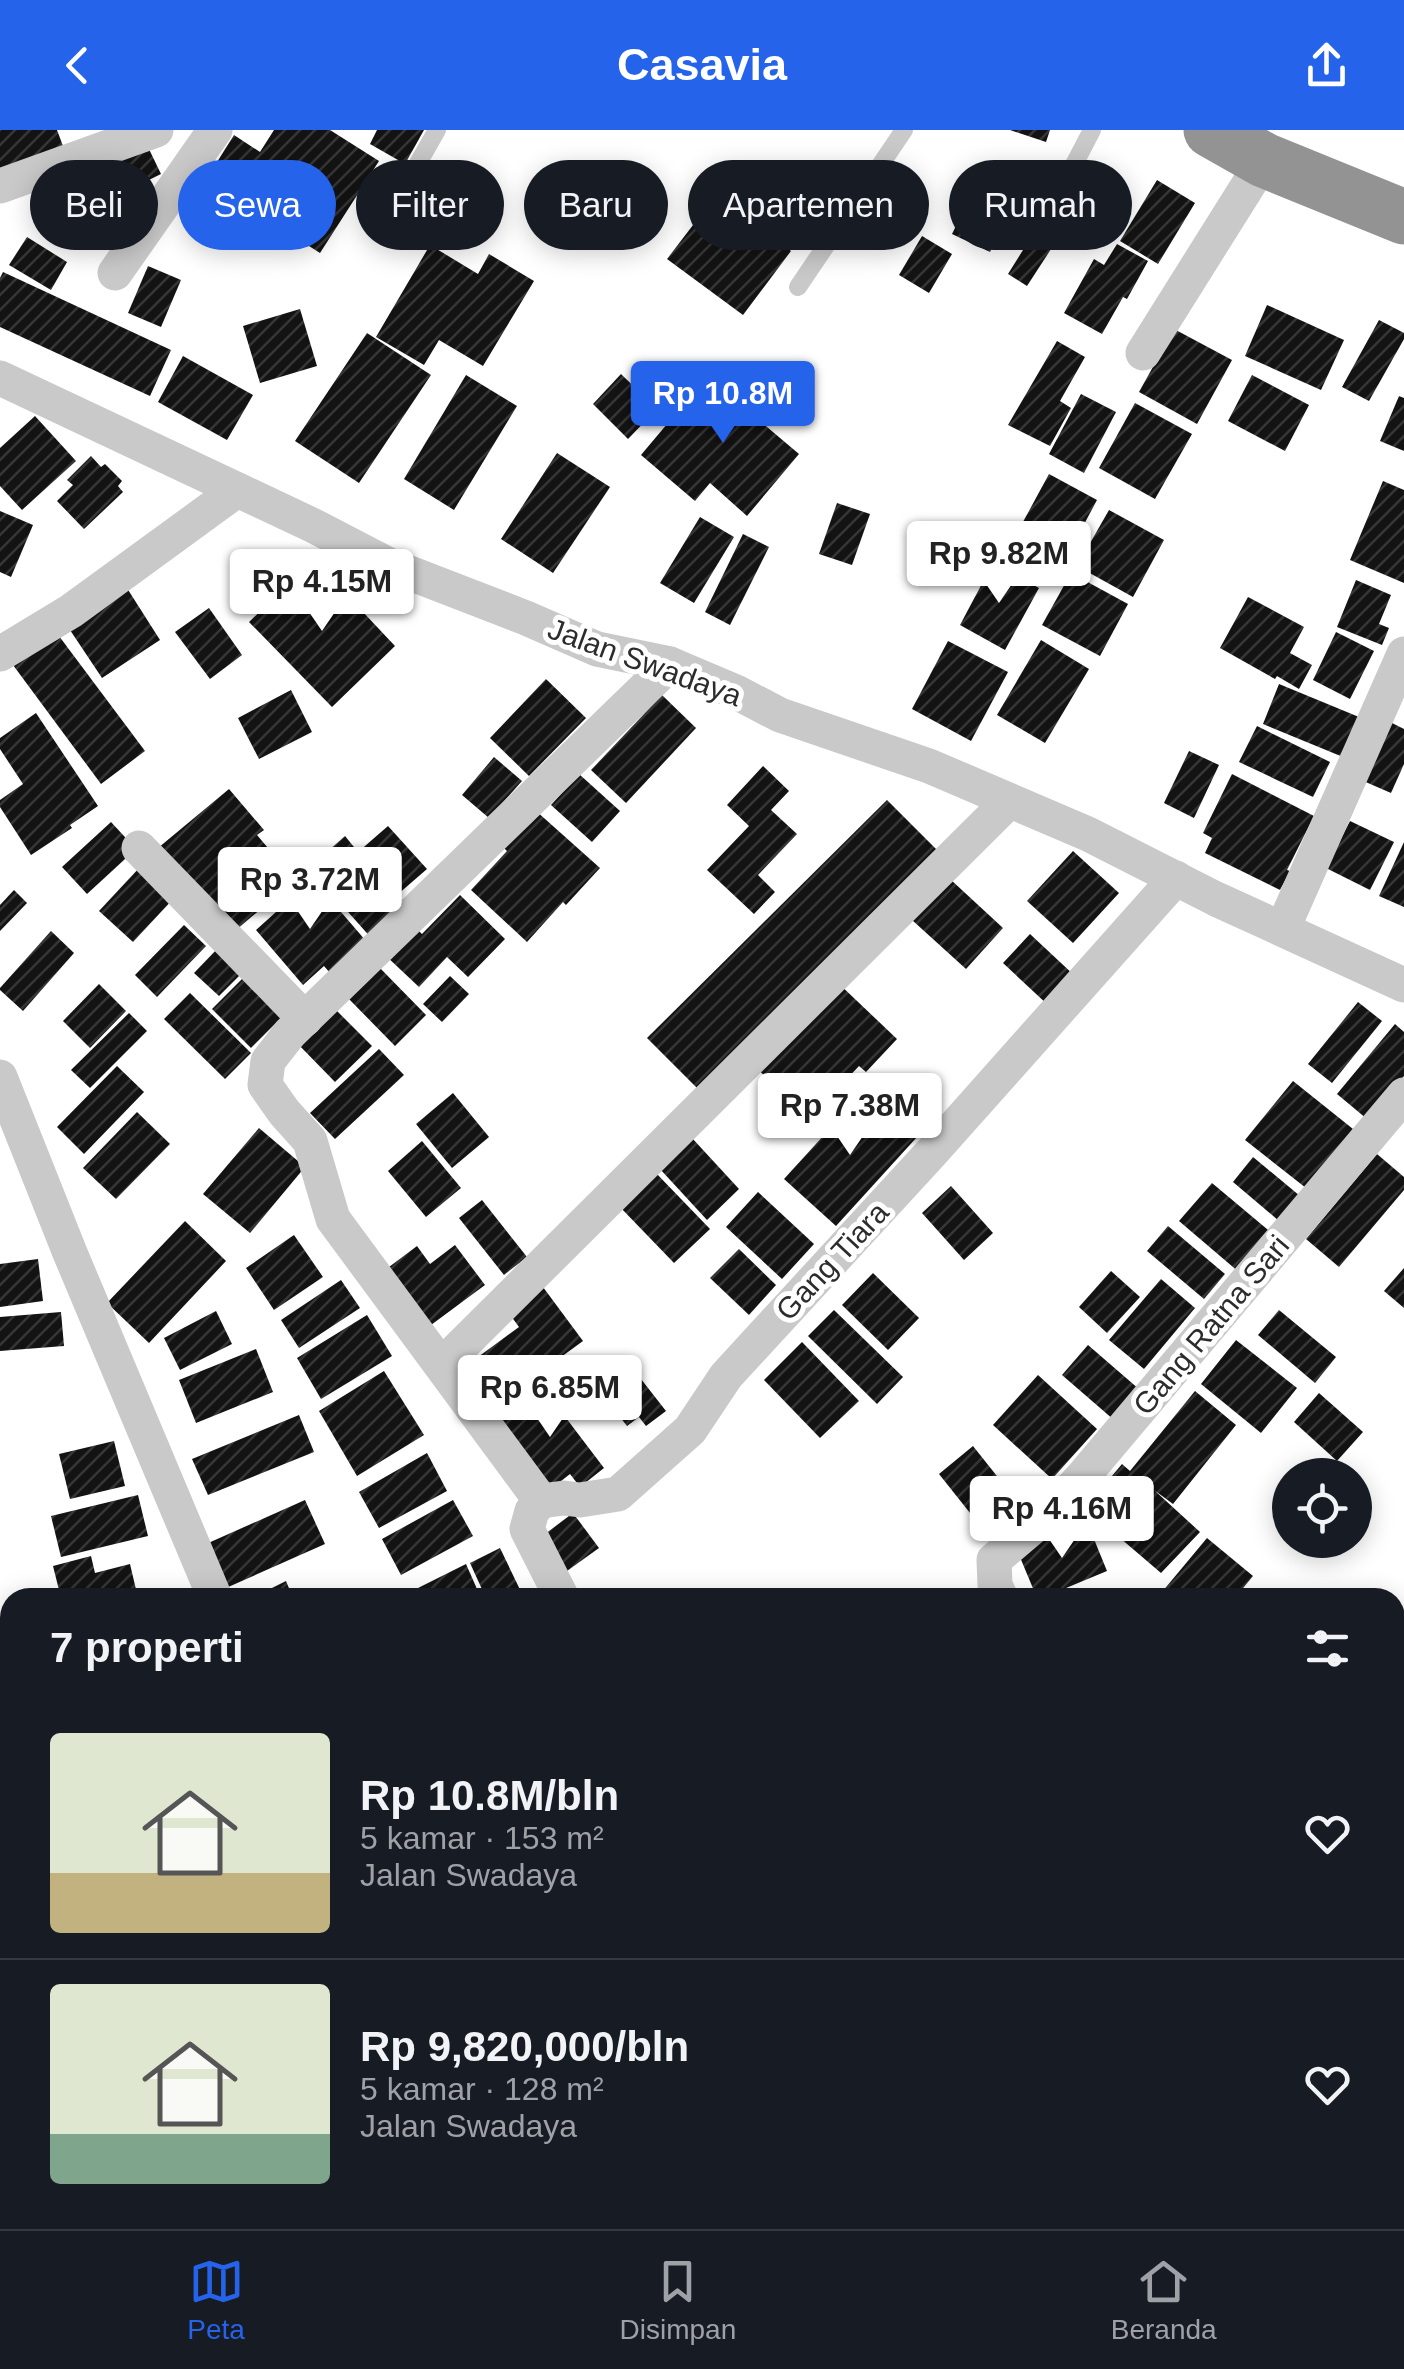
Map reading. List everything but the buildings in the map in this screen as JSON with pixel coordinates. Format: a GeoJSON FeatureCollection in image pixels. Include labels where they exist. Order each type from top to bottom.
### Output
{"type":"FeatureCollection","features":[{"type":"Feature","properties":{"kind":"highway"},"geometry":{"type":"LineString","coordinates":[[1211,130],[1264,160],[1404,217]]}},
{"type":"Feature","properties":{"kind":"street"},"geometry":{"type":"LineString","coordinates":[[0,186],[156,130]]}},
{"type":"Feature","properties":{"kind":"street"},"geometry":{"type":"LineString","coordinates":[[115,272],[215,130]]}},
{"type":"Feature","properties":{"kind":"street"},"geometry":{"type":"LineString","coordinates":[[1142,353],[1264,160]]}},
{"type":"Feature","properties":{"kind":"street","name":"Jalan Swadaya"},"geometry":{"type":"LineString","coordinates":[[0,378],[314,526],[389,566],[597,649],[670,664],[780,716],[929,766],[1088,834],[1216,899],[1404,985]]}},
{"type":"Feature","properties":{"kind":"street"},"geometry":{"type":"LineString","coordinates":[[0,654],[71,611],[237,490]]}},
{"type":"Feature","properties":{"kind":"street"},"geometry":{"type":"LineString","coordinates":[[1283,928],[1392,714],[1404,654]]}},
{"type":"Feature","properties":{"kind":"street"},"geometry":{"type":"LineString","coordinates":[[557,1588],[527,1529],[532,1511],[541,1501],[334,1219],[310,1140],[265,1085],[268,1061],[290,1033],[670,664]]}},
{"type":"Feature","properties":{"kind":"street"},"geometry":{"type":"LineString","coordinates":[[442,1365],[1009,800]]}},
{"type":"Feature","properties":{"kind":"street"},"geometry":{"type":"LineString","coordinates":[[139,848],[305,1020]]}},
{"type":"Feature","properties":{"kind":"street","name":"Gang Tiara"},"geometry":{"type":"LineString","coordinates":[[541,1501],[618,1494],[690,1430],[726,1376],[1176,878]]}},
{"type":"Feature","properties":{"kind":"street"},"geometry":{"type":"LineString","coordinates":[[0,1077],[211,1588]]}},
{"type":"Feature","properties":{"kind":"street","name":"Gang Ratna Sari"},"geometry":{"type":"LineString","coordinates":[[996,1588],[994,1560],[1048,1514],[1084,1476],[1404,1096]]}},
{"type":"Feature","properties":{"kind":"lane"},"geometry":{"type":"LineString","coordinates":[[420,160],[437,130]]}},
{"type":"Feature","properties":{"kind":"lane"},"geometry":{"type":"LineString","coordinates":[[798,287],[904,130]]}},
{"type":"Feature","properties":{"kind":"lane"},"geometry":{"type":"LineString","coordinates":[[1076,160],[1092,130]]}}]}
